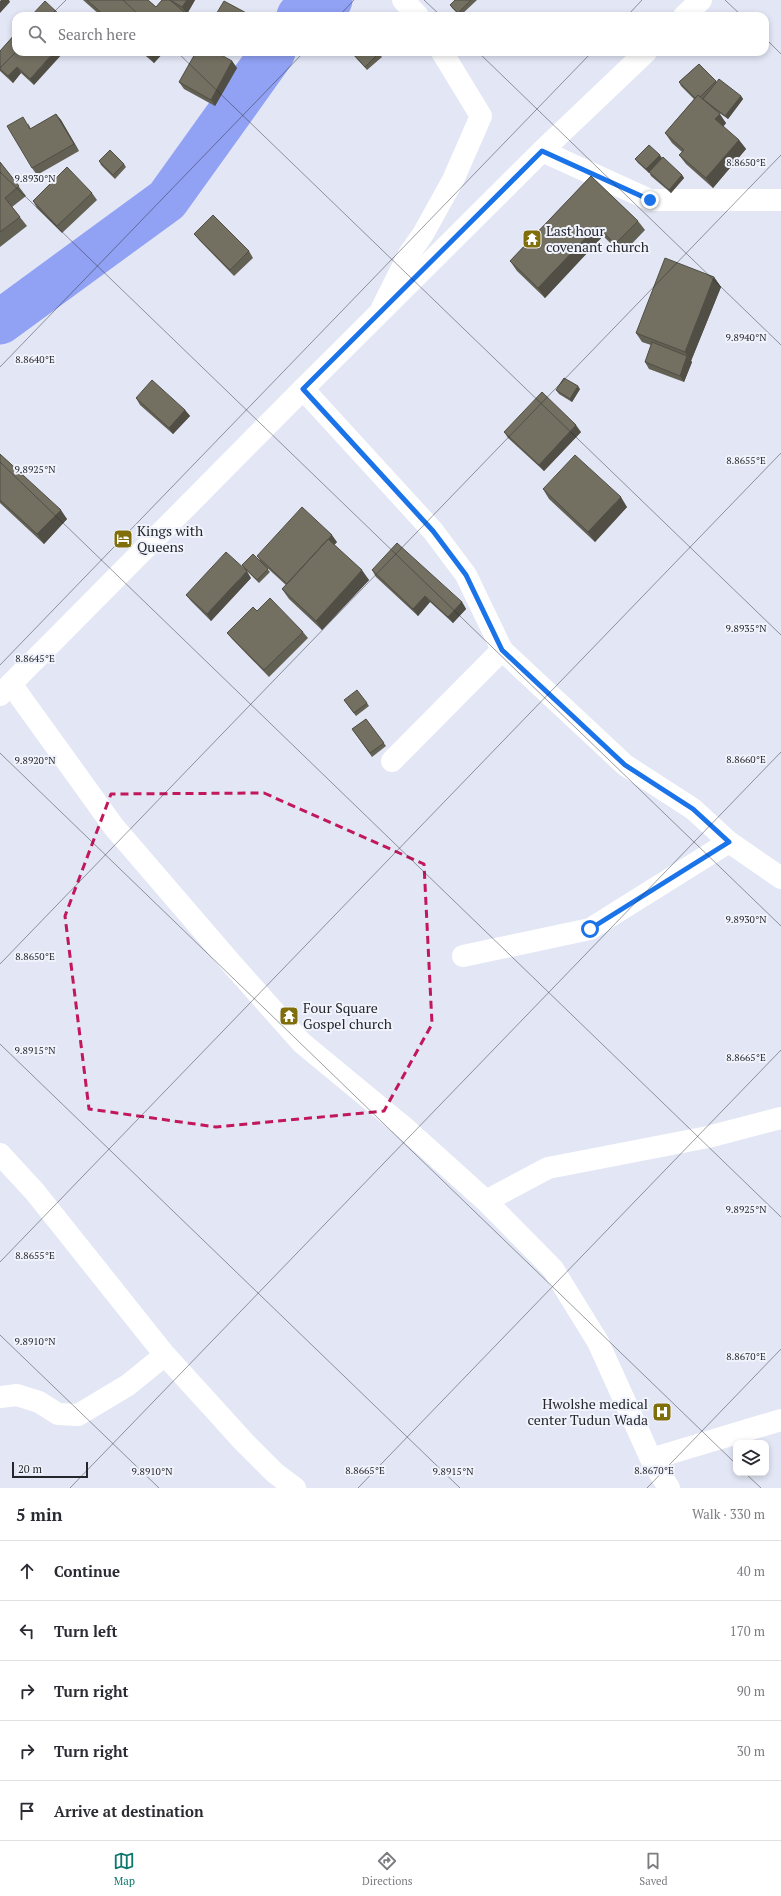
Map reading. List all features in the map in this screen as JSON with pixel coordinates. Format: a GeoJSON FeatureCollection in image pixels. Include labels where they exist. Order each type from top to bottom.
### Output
{"type":"FeatureCollection","features":[{"type":"Feature","properties":{"kind":"street"},"geometry":{"type":"LineString","coordinates":[[403,0],[414,12]]}},
{"type":"Feature","properties":{"kind":"street"},"geometry":{"type":"LineString","coordinates":[[688,12],[701,0]]}},
{"type":"Feature","properties":{"kind":"street"},"geometry":{"type":"LineString","coordinates":[[380,312],[409,254],[423,234],[453,180],[481,116],[444,56]]}},
{"type":"Feature","properties":{"kind":"street"},"geometry":{"type":"LineString","coordinates":[[642,56],[542,151],[380,312],[6,689],[114,827],[302,1043],[405,1128],[486,1201],[553,1269],[598,1342],[651,1459],[669,1488]]}},
{"type":"Feature","properties":{"kind":"street"},"geometry":{"type":"LineString","coordinates":[[542,151],[650,200],[781,200]]}},
{"type":"Feature","properties":{"kind":"street"},"geometry":{"type":"LineString","coordinates":[[303,389],[433,531],[466,575],[502,650],[625,765],[693,809],[729,842],[781,878]]}},
{"type":"Feature","properties":{"kind":"street"},"geometry":{"type":"LineString","coordinates":[[392,760],[502,650]]}},
{"type":"Feature","properties":{"kind":"street"},"geometry":{"type":"LineString","coordinates":[[464,956],[590,929],[729,842]]}},
{"type":"Feature","properties":{"kind":"street"},"geometry":{"type":"LineString","coordinates":[[486,1201],[548,1168],[708,1137],[781,1118]]}},
{"type":"Feature","properties":{"kind":"street"},"geometry":{"type":"LineString","coordinates":[[0,1154],[35,1192],[165,1355],[275,1474],[294,1488]]}},
{"type":"Feature","properties":{"kind":"street"},"geometry":{"type":"LineString","coordinates":[[0,1398],[17,1395],[39,1402],[58,1414],[78,1415],[128,1385],[165,1355]]}},
{"type":"Feature","properties":{"kind":"street"},"geometry":{"type":"LineString","coordinates":[[651,1459],[781,1420]]}},
{"type":"Feature","properties":{"kind":"highlighted area"},"geometry":{"type":"Polygon","coordinates":[[[264,793],[424,864],[432,1024],[384,1111],[216,1127],[89,1109],[65,916],[111,794],[264,793]]]}},
{"type":"Feature","properties":{"kind":"building"},"geometry":{"type":"Polygon","coordinates":[[[87,0],[148,0],[156,7],[162,0],[170,0],[184,12],[100,12],[87,0]]]}},
{"type":"Feature","properties":{"kind":"building"},"geometry":{"type":"Polygon","coordinates":[[[170,0],[187,0],[182,7],[170,0]]]}},
{"type":"Feature","properties":{"kind":"building"},"geometry":{"type":"Polygon","coordinates":[[[455,0],[471,0],[459,12],[457,12],[450,5],[455,0]]]}},
{"type":"Feature","properties":{"kind":"building"},"geometry":{"type":"Polygon","coordinates":[[[45,1],[57,12],[35,12],[45,1]]]}},
{"type":"Feature","properties":{"kind":"building"},"geometry":{"type":"Polygon","coordinates":[[[224,1],[245,12],[217,12],[224,1]]]}},
{"type":"Feature","properties":{"kind":"building"},"geometry":{"type":"Polygon","coordinates":[[[12,38],[12,56],[50,56],[30,79],[17,67],[8,76],[0,69],[0,51],[12,38]]]}},
{"type":"Feature","properties":{"kind":"building"},"geometry":{"type":"Polygon","coordinates":[[[194,56],[223,56],[232,61],[211,100],[179,82],[194,56]]]}},
{"type":"Feature","properties":{"kind":"building"},"geometry":{"type":"Polygon","coordinates":[[[355,56],[376,56],[365,67],[355,56]]]}},
{"type":"Feature","properties":{"kind":"building"},"geometry":{"type":"Polygon","coordinates":[[[699,64],[716,81],[700,97],[698,95],[695,98],[679,82],[699,64]]]}},
{"type":"Feature","properties":{"kind":"building"},"geometry":{"type":"Polygon","coordinates":[[[719,79],[741,96],[725,116],[703,99],[719,79]]]}},
{"type":"Feature","properties":{"kind":"building"},"geometry":{"type":"Polygon","coordinates":[[[698,95],[720,114],[715,119],[739,140],[706,178],[679,155],[684,150],[665,133],[698,95]]]}},
{"type":"Feature","properties":{"kind":"building"},"geometry":{"type":"Polygon","coordinates":[[[56,114],[74,144],[32,168],[7,126],[23,117],[30,129],[56,114]]]}},
{"type":"Feature","properties":{"kind":"building"},"geometry":{"type":"Polygon","coordinates":[[[649,145],[660,155],[646,169],[635,159],[649,145]]]}},
{"type":"Feature","properties":{"kind":"building"},"geometry":{"type":"Polygon","coordinates":[[[110,150],[124,164],[113,175],[99,161],[110,150]]]}},
{"type":"Feature","properties":{"kind":"building"},"geometry":{"type":"Polygon","coordinates":[[[663,157],[682,175],[669,190],[649,172],[663,157]]]}},
{"type":"Feature","properties":{"kind":"building"},"geometry":{"type":"Polygon","coordinates":[[[0,162],[19,186],[5,198],[20,217],[0,232],[0,162]]]}},
{"type":"Feature","properties":{"kind":"building"},"geometry":{"type":"Polygon","coordinates":[[[67,167],[92,193],[57,226],[33,201],[67,167]]]}},
{"type":"Feature","properties":{"kind":"building"},"geometry":{"type":"Polygon","coordinates":[[[591,176],[638,221],[615,244],[597,226],[538,288],[510,261],[591,176]]]}},
{"type":"Feature","properties":{"kind":"building"},"geometry":{"type":"Polygon","coordinates":[[[213,215],[249,251],[230,270],[194,234],[213,215]]]}},
{"type":"Feature","properties":{"kind":"building"},"geometry":{"type":"Polygon","coordinates":[[[665,258],[714,277],[685,352],[636,333],[665,258]]]}},
{"type":"Feature","properties":{"kind":"building"},"geometry":{"type":"Polygon","coordinates":[[[652,342],[687,356],[680,376],[645,362],[652,342]]]}},
{"type":"Feature","properties":{"kind":"building"},"geometry":{"type":"Polygon","coordinates":[[[564,378],[578,386],[570,399],[556,390],[564,378]]]}},
{"type":"Feature","properties":{"kind":"building"},"geometry":{"type":"Polygon","coordinates":[[[152,380],[185,410],[169,428],[136,398],[152,380]]]}},
{"type":"Feature","properties":{"kind":"building"},"geometry":{"type":"Polygon","coordinates":[[[542,392],[576,425],[539,465],[504,432],[542,392]]]}},
{"type":"Feature","properties":{"kind":"building"},"geometry":{"type":"Polygon","coordinates":[[[0,454],[61,510],[37,534],[0,500],[0,454]]]}},
{"type":"Feature","properties":{"kind":"building"},"geometry":{"type":"Polygon","coordinates":[[[575,455],[621,497],[588,532],[543,489],[575,455]]]}},
{"type":"Feature","properties":{"kind":"building"},"geometry":{"type":"Polygon","coordinates":[[[302,507],[332,535],[287,584],[257,556],[302,507]]]}},
{"type":"Feature","properties":{"kind":"building"},"geometry":{"type":"Polygon","coordinates":[[[328,539],[362,570],[316,621],[282,589],[328,539]]]}},
{"type":"Feature","properties":{"kind":"building"},"geometry":{"type":"Polygon","coordinates":[[[397,543],[462,602],[448,617],[425,596],[413,609],[372,570],[397,543]]]}},
{"type":"Feature","properties":{"kind":"building"},"geometry":{"type":"Polygon","coordinates":[[[226,552],[247,571],[207,614],[186,595],[226,552]]]}},
{"type":"Feature","properties":{"kind":"building"},"geometry":{"type":"Polygon","coordinates":[[[253,554],[268,569],[257,580],[242,565],[253,554]]]}},
{"type":"Feature","properties":{"kind":"building"},"geometry":{"type":"Polygon","coordinates":[[[270,598],[303,632],[264,670],[227,633],[253,607],[257,611],[270,598]]]}},
{"type":"Feature","properties":{"kind":"building"},"geometry":{"type":"Polygon","coordinates":[[[357,690],[367,703],[354,713],[344,700],[357,690]]]}},
{"type":"Feature","properties":{"kind":"building"},"geometry":{"type":"Polygon","coordinates":[[[366,719],[384,743],[370,753],[352,729],[366,719]]]}},
{"type":"Feature","properties":{"kind":"waterway"},"geometry":{"type":"LineString","coordinates":[[307,12],[330,0]]}},
{"type":"Feature","properties":{"kind":"waterway"},"geometry":{"type":"LineString","coordinates":[[0,322],[167,200],[270,56]]}},
{"type":"Feature","properties":{"kind":"place","name":"Last hour covenant church"},"geometry":{"type":"Point","coordinates":[532,239]}},
{"type":"Feature","properties":{"kind":"place","name":"Kings with Queens"},"geometry":{"type":"Point","coordinates":[123,539]}},
{"type":"Feature","properties":{"kind":"place","name":"Four Square Gospel church"},"geometry":{"type":"Point","coordinates":[289,1016]}},
{"type":"Feature","properties":{"kind":"place","name":"Hwolshe medical center Tudun Wada"},"geometry":{"type":"Point","coordinates":[662,1412]}},
{"type":"Feature","properties":{"kind":"route"},"geometry":{"type":"LineString","coordinates":[[590,929],[729,842],[693,809],[625,765],[502,650],[466,575],[433,531],[303,389],[542,151],[650,200]]}}]}
